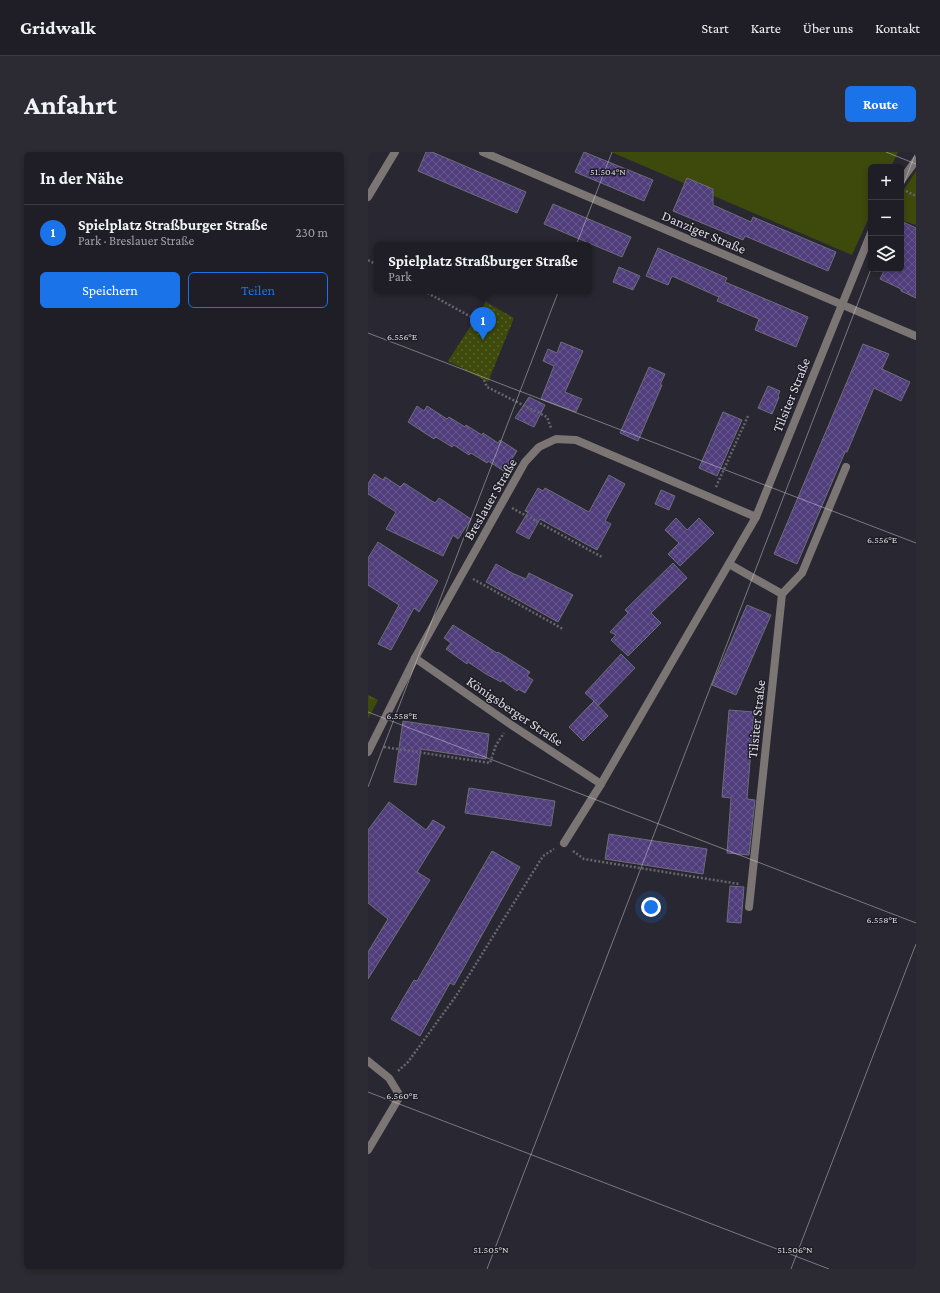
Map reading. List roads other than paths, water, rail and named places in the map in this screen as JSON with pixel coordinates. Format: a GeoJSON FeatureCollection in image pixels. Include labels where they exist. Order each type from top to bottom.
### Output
{"type":"FeatureCollection","features":[{"type":"Feature","properties":{"kind":"street"},"geometry":{"type":"LineString","coordinates":[[368,197],[395,152]]}},
{"type":"Feature","properties":{"kind":"street","name":"Danziger Straße"},"geometry":{"type":"LineString","coordinates":[[483,152],[916,336]]}},
{"type":"Feature","properties":{"kind":"street"},"geometry":{"type":"LineString","coordinates":[[904,177],[916,160]]}},
{"type":"Feature","properties":{"kind":"street","name":"Tilsiter Straße"},"geometry":{"type":"LineString","coordinates":[[564,843],[601,784],[756,517],[869,236]]}},
{"type":"Feature","properties":{"kind":"street","name":"Breslauer Straße"},"geometry":{"type":"LineString","coordinates":[[370,748],[415,658],[502,502],[525,462],[539,447],[556,439],[576,440],[756,517]]}},
{"type":"Feature","properties":{"kind":"street"},"geometry":{"type":"LineString","coordinates":[[729,564],[782,594],[802,573],[846,467]]}},
{"type":"Feature","properties":{"kind":"street","name":"Tilsiter Straße"},"geometry":{"type":"LineString","coordinates":[[749,907],[782,594]]}},
{"type":"Feature","properties":{"kind":"street","name":"Königsberger Straße"},"geometry":{"type":"LineString","coordinates":[[415,658],[510,724],[601,784]]}},
{"type":"Feature","properties":{"kind":"street"},"geometry":{"type":"LineString","coordinates":[[368,1061],[389,1078],[400,1096],[368,1150]]}},
{"type":"Feature","properties":{"kind":"place","name":"Spielplatz Straßburger Straße"},"geometry":{"type":"Point","coordinates":[483,340]}}]}
